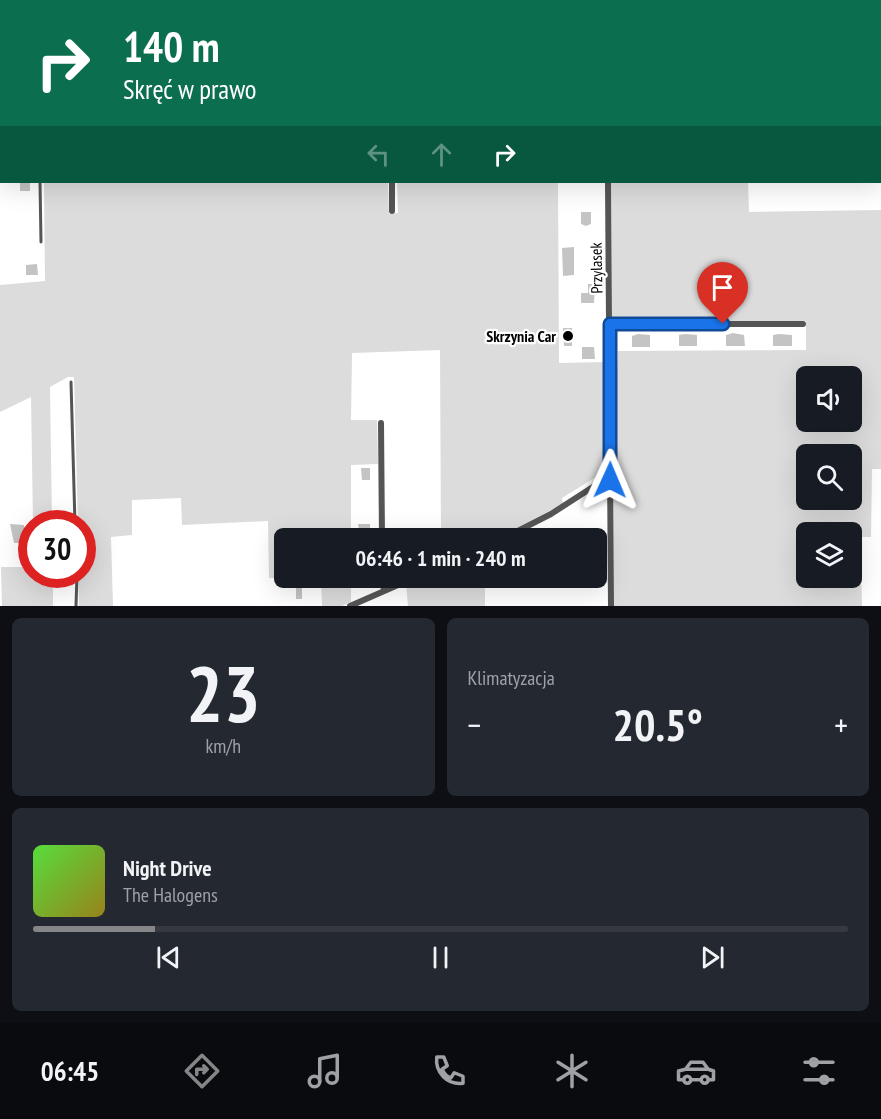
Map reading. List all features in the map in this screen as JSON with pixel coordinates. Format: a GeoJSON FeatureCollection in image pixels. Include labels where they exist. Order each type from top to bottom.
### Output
{"type":"FeatureCollection","features":[{"type":"Feature","properties":{"kind":"street"},"geometry":{"type":"LineString","coordinates":[[392,183],[392,211]]}},
{"type":"Feature","properties":{"kind":"street","name":"Przylasek"},"geometry":{"type":"LineString","coordinates":[[608,183],[611,606]]}},
{"type":"Feature","properties":{"kind":"street"},"geometry":{"type":"LineString","coordinates":[[610,324],[803,324]]}},
{"type":"Feature","properties":{"kind":"street"},"geometry":{"type":"LineString","coordinates":[[381,423],[382,528]]}},
{"type":"Feature","properties":{"kind":"street"},"geometry":{"type":"LineString","coordinates":[[524,528],[551,514],[596,485],[610,480]]}},
{"type":"Feature","properties":{"kind":"street"},"geometry":{"type":"LineString","coordinates":[[350,606],[389,588]]}},
{"type":"Feature","properties":{"kind":"lane"},"geometry":{"type":"LineString","coordinates":[[40,183],[41,243]]}},
{"type":"Feature","properties":{"kind":"lane"},"geometry":{"type":"LineString","coordinates":[[71,382],[75,510]]}},
{"type":"Feature","properties":{"kind":"lane"},"geometry":{"type":"LineString","coordinates":[[76,606],[77,588]]}},
{"type":"Feature","properties":{"kind":"shaded area"},"geometry":{"type":"Polygon","coordinates":[[[44,183],[388,183],[389,214],[398,213],[397,183],[558,183],[559,363],[605,362],[604,472],[562,498],[563,504],[516,528],[441,528],[440,350],[352,353],[351,420],[377,420],[378,464],[351,465],[351,528],[274,528],[274,578],[269,578],[268,521],[182,525],[181,498],[132,500],[132,535],[111,537],[113,606],[79,606],[78,588],[96,588],[96,510],[78,510],[74,377],[68,377],[50,387],[52,510],[33,510],[31,397],[0,412],[0,285],[45,281],[44,183]]]}},
{"type":"Feature","properties":{"kind":"shaded area"},"geometry":{"type":"Polygon","coordinates":[[[611,183],[748,183],[749,212],[881,210],[881,469],[872,469],[871,537],[862,537],[862,522],[796,522],[796,588],[862,588],[862,606],[614,606],[613,437],[618,351],[806,350],[806,321],[612,321],[611,183]]]}},
{"type":"Feature","properties":{"kind":"shaded area"},"geometry":{"type":"Polygon","coordinates":[[[1,567],[18,567],[18,588],[53,588],[53,606],[2,606],[1,567]]]}},
{"type":"Feature","properties":{"kind":"shaded area"},"geometry":{"type":"Polygon","coordinates":[[[321,588],[351,588],[351,602],[342,606],[322,606],[321,588]]]}},
{"type":"Feature","properties":{"kind":"shaded area"},"geometry":{"type":"Polygon","coordinates":[[[406,588],[485,588],[485,606],[408,606],[406,588]]]}},
{"type":"Feature","properties":{"kind":"building"},"geometry":{"type":"Polygon","coordinates":[[[20,183],[30,183],[30,191],[20,191],[20,183]]]}},
{"type":"Feature","properties":{"kind":"building"},"geometry":{"type":"Polygon","coordinates":[[[581,212],[591,212],[591,224],[586,226],[581,224],[581,212]]]}},
{"type":"Feature","properties":{"kind":"building"},"geometry":{"type":"Polygon","coordinates":[[[574,247],[574,275],[563,276],[562,248],[574,247]]]}},
{"type":"Feature","properties":{"kind":"building"},"geometry":{"type":"Polygon","coordinates":[[[37,264],[38,275],[26,275],[26,265],[37,264]]]}},
{"type":"Feature","properties":{"kind":"building"},"geometry":{"type":"Polygon","coordinates":[[[588,284],[595,284],[594,303],[581,303],[581,293],[588,293],[588,284]]]}},
{"type":"Feature","properties":{"kind":"building"},"geometry":{"type":"Polygon","coordinates":[[[563,328],[572,328],[572,346],[564,346],[563,328]]]}},
{"type":"Feature","properties":{"kind":"building"},"geometry":{"type":"Polygon","coordinates":[[[733,333],[744,335],[745,346],[726,346],[726,335],[733,333]]]}},
{"type":"Feature","properties":{"kind":"building"},"geometry":{"type":"Polygon","coordinates":[[[650,335],[650,347],[632,347],[632,336],[650,335]]]}},
{"type":"Feature","properties":{"kind":"building"},"geometry":{"type":"Polygon","coordinates":[[[679,335],[697,335],[697,346],[679,346],[679,335]]]}},
{"type":"Feature","properties":{"kind":"building"},"geometry":{"type":"Polygon","coordinates":[[[773,335],[792,335],[792,346],[773,346],[773,335]]]}},
{"type":"Feature","properties":{"kind":"building"},"geometry":{"type":"Polygon","coordinates":[[[582,347],[594,347],[595,359],[582,359],[582,347]]]}},
{"type":"Feature","properties":{"kind":"building"},"geometry":{"type":"Polygon","coordinates":[[[361,468],[370,468],[370,480],[362,480],[361,468]]]}},
{"type":"Feature","properties":{"kind":"building"},"geometry":{"type":"Polygon","coordinates":[[[10,524],[18,525],[18,543],[14,543],[10,524]]]}},
{"type":"Feature","properties":{"kind":"building"},"geometry":{"type":"Polygon","coordinates":[[[358,524],[370,524],[370,528],[359,528],[358,524]]]}},
{"type":"Feature","properties":{"kind":"building"},"geometry":{"type":"Polygon","coordinates":[[[296,588],[302,588],[302,599],[296,599],[296,588]]]}},
{"type":"Feature","properties":{"kind":"place","name":"Skrzynia Car"},"geometry":{"type":"Point","coordinates":[568,336]}},
{"type":"Feature","properties":{"kind":"route"},"geometry":{"type":"LineString","coordinates":[[610,480],[610,324],[723,324]]}}]}
